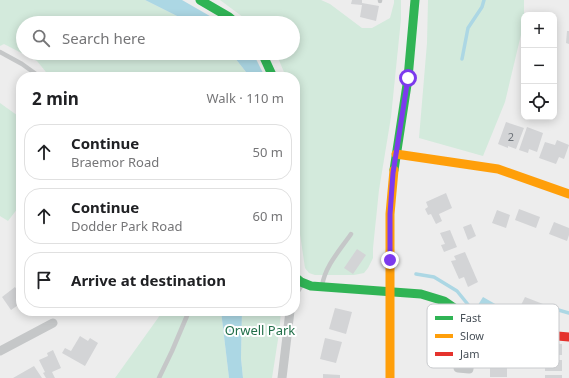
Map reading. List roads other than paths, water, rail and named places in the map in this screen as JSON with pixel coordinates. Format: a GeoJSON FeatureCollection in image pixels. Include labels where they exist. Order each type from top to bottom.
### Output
{"type":"FeatureCollection","features":[{"type":"Feature","properties":{"kind":"street"},"geometry":{"type":"LineString","coordinates":[[200,0],[227,16]]}},
{"type":"Feature","properties":{"kind":"street"},"geometry":{"type":"LineString","coordinates":[[390,378],[390,214],[396,154],[408,78],[414,0]]}},
{"type":"Feature","properties":{"kind":"street"},"geometry":{"type":"LineString","coordinates":[[265,60],[271,72]]}},
{"type":"Feature","properties":{"kind":"street"},"geometry":{"type":"LineString","coordinates":[[396,154],[498,169],[569,194]]}},
{"type":"Feature","properties":{"kind":"street"},"geometry":{"type":"LineString","coordinates":[[300,281],[311,286],[421,294],[444,301],[448,304]]}},
{"type":"Feature","properties":{"kind":"street"},"geometry":{"type":"LineString","coordinates":[[282,378],[289,316]]}},
{"type":"Feature","properties":{"kind":"street"},"geometry":{"type":"LineString","coordinates":[[0,351],[53,323]]}},
{"type":"Feature","properties":{"kind":"street"},"geometry":{"type":"LineString","coordinates":[[559,336],[569,337]]}},
{"type":"Feature","properties":{"kind":"street"},"geometry":{"type":"LineString","coordinates":[[458,368],[469,368]]}},
{"type":"Feature","properties":{"kind":"lane"},"geometry":{"type":"LineString","coordinates":[[0,52],[33,72]]}},
{"type":"Feature","properties":{"kind":"lane"},"geometry":{"type":"LineString","coordinates":[[322,287],[323,277],[326,270],[351,234]]}},
{"type":"Feature","properties":{"kind":"lane"},"geometry":{"type":"LineString","coordinates":[[159,378],[187,316]]}},
{"type":"Feature","properties":{"kind":"water"},"geometry":{"type":"Polygon","coordinates":[[[145,0],[182,0],[210,16],[177,16],[145,0]]]}},
{"type":"Feature","properties":{"kind":"water"},"geometry":{"type":"Polygon","coordinates":[[[237,60],[256,60],[262,72],[246,72],[237,60]]]}},
{"type":"Feature","properties":{"kind":"water"},"geometry":{"type":"Polygon","coordinates":[[[483,297],[495,304],[479,304],[483,297]]]}},
{"type":"Feature","properties":{"kind":"water"},"geometry":{"type":"Polygon","coordinates":[[[222,316],[242,316],[241,358],[243,378],[229,378],[222,316]]]}},
{"type":"Feature","properties":{"kind":"waterway"},"geometry":{"type":"LineString","coordinates":[[462,59],[468,28],[482,7],[484,0]]}},
{"type":"Feature","properties":{"kind":"waterway"},"geometry":{"type":"LineString","coordinates":[[416,274],[434,277],[457,291],[468,304]]}},
{"type":"Feature","properties":{"kind":"waterway"},"geometry":{"type":"LineString","coordinates":[[559,310],[569,313]]}},
{"type":"Feature","properties":{"kind":"park label","name":"Orwell Park"},"geometry":{"type":"Point","coordinates":[260,330]}}]}
